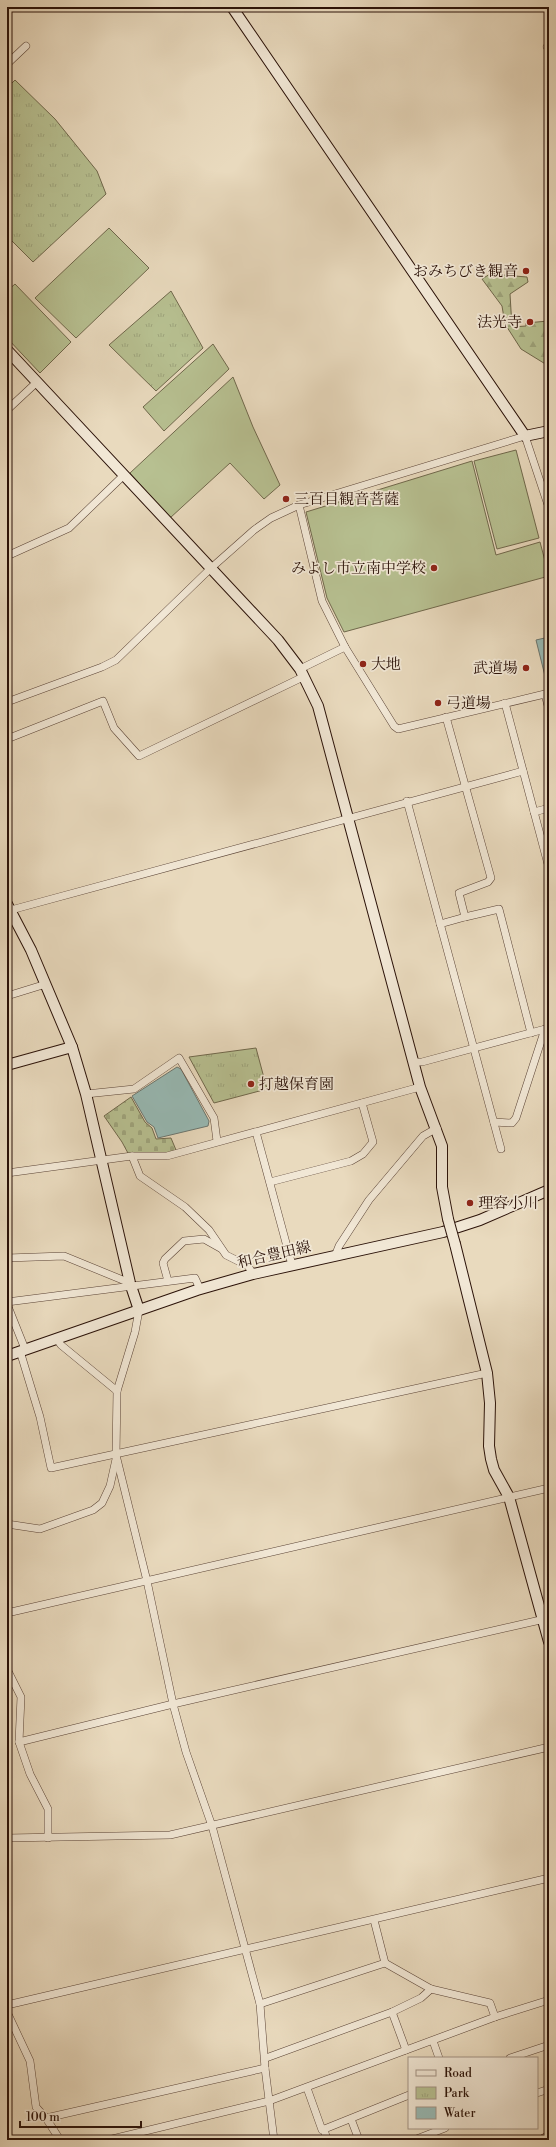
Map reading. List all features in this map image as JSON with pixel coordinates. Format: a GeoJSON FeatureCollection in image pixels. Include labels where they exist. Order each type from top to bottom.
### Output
{"type":"FeatureCollection","features":[{"type":"Feature","properties":{"kind":"street"},"geometry":{"type":"LineString","coordinates":[[232,7],[525,436],[549,508]]}},
{"type":"Feature","properties":{"kind":"street"},"geometry":{"type":"LineString","coordinates":[[7,64],[26,46]]}},
{"type":"Feature","properties":{"kind":"street"},"geometry":{"type":"LineString","coordinates":[[7,350],[210,570],[278,640],[301,673],[318,706],[420,1087],[437,1128],[442,1146],[442,1187],[448,1219],[486,1373],[490,1403],[489,1446],[491,1459],[494,1470],[509,1497],[546,1618],[549,1642]]}},
{"type":"Feature","properties":{"kind":"street"},"geometry":{"type":"LineString","coordinates":[[7,410],[37,382]]}},
{"type":"Feature","properties":{"kind":"street"},"geometry":{"type":"LineString","coordinates":[[7,702],[102,667],[116,660],[210,570],[271,518],[299,505],[525,436],[549,431]]}},
{"type":"Feature","properties":{"kind":"street"},"geometry":{"type":"LineString","coordinates":[[7,556],[69,528],[123,476]]}},
{"type":"Feature","properties":{"kind":"street"},"geometry":{"type":"LineString","coordinates":[[299,505],[322,601],[345,647],[394,726],[398,729],[547,694],[549,710]]}},
{"type":"Feature","properties":{"kind":"street"},"geometry":{"type":"LineString","coordinates":[[7,739],[103,701],[114,728],[139,756],[301,673],[345,647]]}},
{"type":"Feature","properties":{"kind":"street"},"geometry":{"type":"LineString","coordinates":[[505,703],[549,868]]}},
{"type":"Feature","properties":{"kind":"street"},"geometry":{"type":"LineString","coordinates":[[446,717],[491,878],[488,882],[459,893],[465,917]]}},
{"type":"Feature","properties":{"kind":"street"},"geometry":{"type":"LineString","coordinates":[[7,1524],[40,1529],[92,1510],[102,1503],[110,1486],[116,1455],[117,1391],[135,1332],[139,1310],[130,1284],[100,1160],[86,1094],[72,1047],[46,984],[9,907],[523,771]]}},
{"type":"Feature","properties":{"kind":"street"},"geometry":{"type":"LineString","coordinates":[[407,801],[501,1149]]}},
{"type":"Feature","properties":{"kind":"street"},"geometry":{"type":"LineString","coordinates":[[534,812],[549,808]]}},
{"type":"Feature","properties":{"kind":"street"},"geometry":{"type":"LineString","coordinates":[[440,924],[499,909],[531,1033]]}},
{"type":"Feature","properties":{"kind":"street"},"geometry":{"type":"LineString","coordinates":[[7,996],[46,984]]}},
{"type":"Feature","properties":{"kind":"street"},"geometry":{"type":"LineString","coordinates":[[413,1062],[422,1062],[547,1028]]}},
{"type":"Feature","properties":{"kind":"street"},"geometry":{"type":"LineString","coordinates":[[494,1122],[512,1123],[516,1118],[547,1028]]}},
{"type":"Feature","properties":{"kind":"street"},"geometry":{"type":"LineString","coordinates":[[7,1065],[72,1047]]}},
{"type":"Feature","properties":{"kind":"street"},"geometry":{"type":"LineString","coordinates":[[86,1094],[134,1089],[179,1058],[214,1118],[217,1142]]}},
{"type":"Feature","properties":{"kind":"street"},"geometry":{"type":"LineString","coordinates":[[7,1173],[132,1156],[167,1156],[420,1087]]}},
{"type":"Feature","properties":{"kind":"street"},"geometry":{"type":"LineString","coordinates":[[270,1182],[351,1160],[363,1154],[373,1142],[362,1103]]}},
{"type":"Feature","properties":{"kind":"street"},"geometry":{"type":"LineString","coordinates":[[335,1256],[339,1246],[369,1200],[423,1136],[437,1128]]}},
{"type":"Feature","properties":{"kind":"street"},"geometry":{"type":"LineString","coordinates":[[256,1132],[292,1265]]}},
{"type":"Feature","properties":{"kind":"street"},"geometry":{"type":"LineString","coordinates":[[132,1156],[140,1176],[185,1207],[209,1230],[220,1248]]}},
{"type":"Feature","properties":{"kind":"street","name":"和合豊田線"},"geometry":{"type":"LineString","coordinates":[[7,1356],[200,1289],[253,1274],[443,1232],[480,1220],[549,1190]]}},
{"type":"Feature","properties":{"kind":"street"},"geometry":{"type":"LineString","coordinates":[[168,1281],[163,1263],[165,1259],[184,1241],[204,1240],[220,1248],[232,1259],[248,1266],[253,1274]]}},
{"type":"Feature","properties":{"kind":"street"},"geometry":{"type":"LineString","coordinates":[[7,1258],[64,1256],[130,1284]]}},
{"type":"Feature","properties":{"kind":"street"},"geometry":{"type":"LineString","coordinates":[[200,1289],[195,1278],[130,1284],[7,1303],[22,1350],[40,1417],[51,1468],[486,1373]]}},
{"type":"Feature","properties":{"kind":"street"},"geometry":{"type":"LineString","coordinates":[[56,1338],[61,1345],[117,1391]]}},
{"type":"Feature","properties":{"kind":"street"},"geometry":{"type":"LineString","coordinates":[[116,1455],[147,1581],[173,1704],[186,1752],[212,1826],[260,2004],[266,2058],[265,2068],[274,2140]]}},
{"type":"Feature","properties":{"kind":"street"},"geometry":{"type":"LineString","coordinates":[[7,1613],[549,1488]]}},
{"type":"Feature","properties":{"kind":"street"},"geometry":{"type":"LineString","coordinates":[[19,1742],[173,1704],[546,1618]]}},
{"type":"Feature","properties":{"kind":"street"},"geometry":{"type":"LineString","coordinates":[[7,1669],[21,1697],[19,1742],[30,1774],[48,1809],[48,1838]]}},
{"type":"Feature","properties":{"kind":"street"},"geometry":{"type":"LineString","coordinates":[[7,1838],[170,1835],[549,1748]]}},
{"type":"Feature","properties":{"kind":"street"},"geometry":{"type":"LineString","coordinates":[[7,2005],[549,1878]]}},
{"type":"Feature","properties":{"kind":"street"},"geometry":{"type":"LineString","coordinates":[[374,1920],[385,1963],[431,1989],[490,2003],[496,2017]]}},
{"type":"Feature","properties":{"kind":"street"},"geometry":{"type":"LineString","coordinates":[[260,2004],[385,1963]]}},
{"type":"Feature","properties":{"kind":"street"},"geometry":{"type":"LineString","coordinates":[[266,2058],[392,2012],[422,1998],[431,1989]]}},
{"type":"Feature","properties":{"kind":"street"},"geometry":{"type":"LineString","coordinates":[[108,2140],[269,2101],[496,2017],[549,2000]]}},
{"type":"Feature","properties":{"kind":"street"},"geometry":{"type":"LineString","coordinates":[[7,2012],[30,2062],[36,2107],[46,2118],[60,2140]]}},
{"type":"Feature","properties":{"kind":"street"},"geometry":{"type":"LineString","coordinates":[[392,2012],[406,2050]]}},
{"type":"Feature","properties":{"kind":"street"},"geometry":{"type":"LineString","coordinates":[[433,2041],[439,2057]]}},
{"type":"Feature","properties":{"kind":"street"},"geometry":{"type":"LineString","coordinates":[[513,2057],[549,2045]]}},
{"type":"Feature","properties":{"kind":"street"},"geometry":{"type":"LineString","coordinates":[[46,2118],[265,2068]]}},
{"type":"Feature","properties":{"kind":"street"},"geometry":{"type":"LineString","coordinates":[[307,2088],[327,2140]]}},
{"type":"Feature","properties":{"kind":"street"},"geometry":{"type":"LineString","coordinates":[[538,2093],[549,2089]]}},
{"type":"Feature","properties":{"kind":"street"},"geometry":{"type":"LineString","coordinates":[[324,2129],[408,2095]]}},
{"type":"Feature","properties":{"kind":"street"},"geometry":{"type":"LineString","coordinates":[[351,2119],[359,2140]]}},
{"type":"Feature","properties":{"kind":"street"},"geometry":{"type":"LineString","coordinates":[[414,2140],[442,2129]]}},
{"type":"Feature","properties":{"kind":"green space"},"geometry":{"type":"Polygon","coordinates":[[[15,80],[55,119],[97,171],[106,194],[33,262],[7,236],[7,88],[15,80]]]}},
{"type":"Feature","properties":{"kind":"green space"},"geometry":{"type":"Polygon","coordinates":[[[109,228],[149,268],[76,338],[35,298],[109,228]]]}},
{"type":"Feature","properties":{"kind":"green space"},"geometry":{"type":"Polygon","coordinates":[[[490,274],[527,277],[528,282],[510,294],[512,327],[526,326],[526,323],[548,321],[547,302],[549,302],[549,363],[547,365],[521,349],[505,324],[502,306],[482,279],[490,274]]]}},
{"type":"Feature","properties":{"kind":"green space"},"geometry":{"type":"Polygon","coordinates":[[[15,284],[71,342],[40,373],[7,338],[7,291],[15,284]]]}},
{"type":"Feature","properties":{"kind":"green space"},"geometry":{"type":"Polygon","coordinates":[[[171,291],[203,348],[156,391],[109,345],[171,291]]]}},
{"type":"Feature","properties":{"kind":"green space"},"geometry":{"type":"Polygon","coordinates":[[[213,344],[229,369],[164,431],[143,407],[213,344]]]}},
{"type":"Feature","properties":{"kind":"green space"},"geometry":{"type":"Polygon","coordinates":[[[233,377],[253,427],[280,485],[264,499],[230,463],[170,518],[130,473],[233,377]]]}},
{"type":"Feature","properties":{"kind":"green space"},"geometry":{"type":"Polygon","coordinates":[[[516,450],[539,538],[497,549],[474,461],[516,450]]]}},
{"type":"Feature","properties":{"kind":"green space"},"geometry":{"type":"Polygon","coordinates":[[[472,461],[496,555],[540,542],[549,576],[344,632],[327,598],[306,512],[472,461]]]}},
{"type":"Feature","properties":{"kind":"green space"},"geometry":{"type":"Polygon","coordinates":[[[256,1048],[267,1089],[214,1103],[189,1057],[256,1048]]]}},
{"type":"Feature","properties":{"kind":"green space"},"geometry":{"type":"Polygon","coordinates":[[[131,1097],[145,1122],[152,1128],[156,1139],[171,1138],[176,1150],[167,1153],[129,1155],[104,1116],[131,1097]]]}},
{"type":"Feature","properties":{"kind":"water"},"geometry":{"type":"Polygon","coordinates":[[[549,637],[549,683],[547,684],[536,640],[549,637]]]}},
{"type":"Feature","properties":{"kind":"water"},"geometry":{"type":"Polygon","coordinates":[[[177,1067],[181,1069],[209,1121],[208,1126],[158,1138],[154,1127],[147,1122],[132,1096],[177,1067]]]}},
{"type":"Feature","properties":{"kind":"place","name":"おみちびき観音"},"geometry":{"type":"Point","coordinates":[526,271]}},
{"type":"Feature","properties":{"kind":"place","name":"法光寺"},"geometry":{"type":"Point","coordinates":[530,322]}},
{"type":"Feature","properties":{"kind":"place","name":"三百目観音菩薩"},"geometry":{"type":"Point","coordinates":[286,499]}},
{"type":"Feature","properties":{"kind":"place","name":"みよし市立南中学校"},"geometry":{"type":"Point","coordinates":[434,568]}},
{"type":"Feature","properties":{"kind":"place","name":"大地"},"geometry":{"type":"Point","coordinates":[363,664]}},
{"type":"Feature","properties":{"kind":"place","name":"武道場"},"geometry":{"type":"Point","coordinates":[526,668]}},
{"type":"Feature","properties":{"kind":"place","name":"弓道場"},"geometry":{"type":"Point","coordinates":[438,703]}},
{"type":"Feature","properties":{"kind":"place","name":"打越保育園"},"geometry":{"type":"Point","coordinates":[251,1084]}},
{"type":"Feature","properties":{"kind":"place","name":"理容小川"},"geometry":{"type":"Point","coordinates":[470,1203]}}]}
